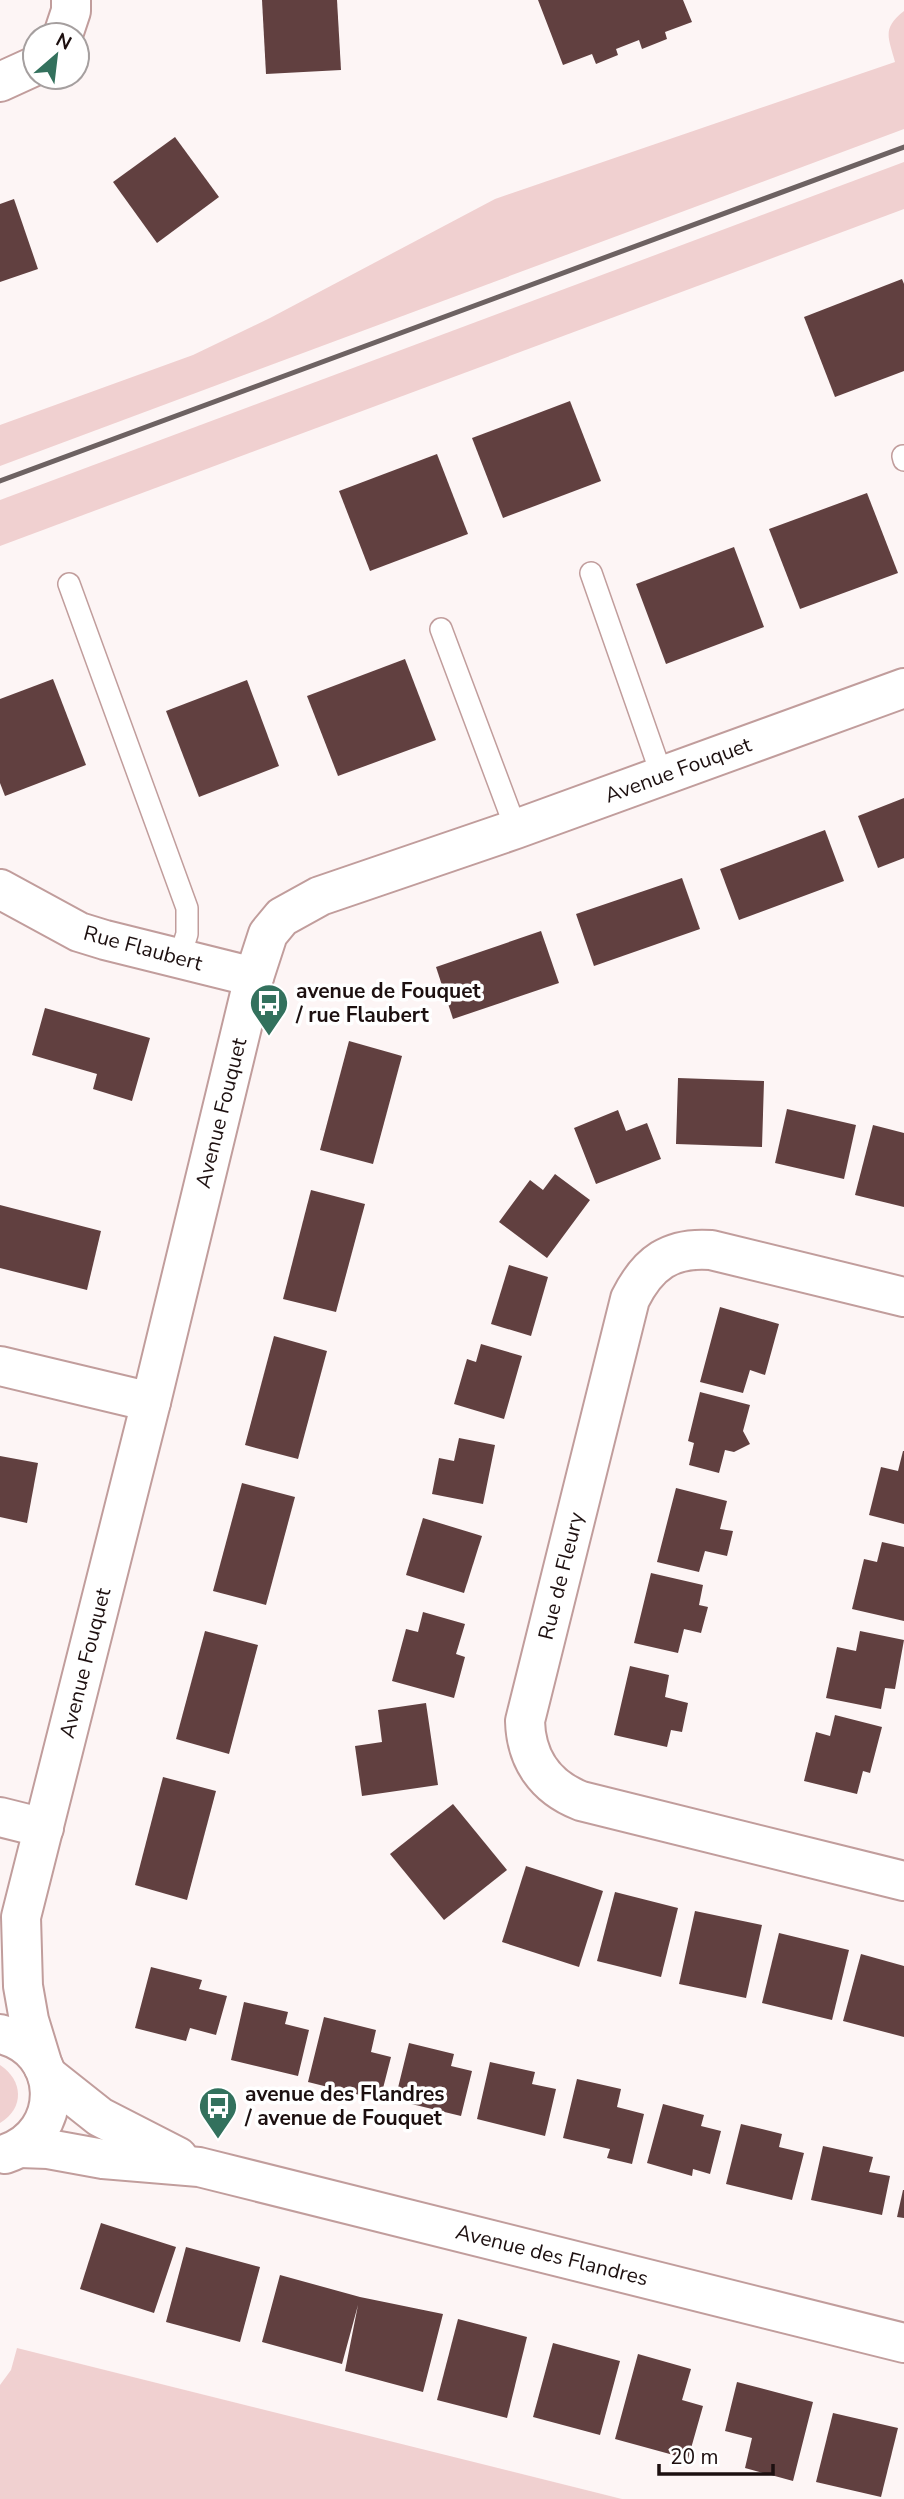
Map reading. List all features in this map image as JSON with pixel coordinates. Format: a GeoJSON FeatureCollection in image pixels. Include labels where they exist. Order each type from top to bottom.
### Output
{"type":"FeatureCollection","features":[{"type":"Feature","properties":{"kind":"street"},"geometry":{"type":"LineString","coordinates":[[68,21],[71,0]]}},
{"type":"Feature","properties":{"kind":"street"},"geometry":{"type":"LineString","coordinates":[[0,82],[21,72]]}},
{"type":"Feature","properties":{"kind":"street","name":"Avenue Fouquet"},"geometry":{"type":"LineString","coordinates":[[0,1953],[21,1917],[151,1402],[254,977],[268,934],[282,917],[320,896],[516,830],[904,688]]}},
{"type":"Feature","properties":{"kind":"street","name":"Rue Flaubert"},"geometry":{"type":"LineString","coordinates":[[0,889],[79,932],[254,977]]}},
{"type":"Feature","properties":{"kind":"street","name":"Rue de Fleury"},"geometry":{"type":"LineString","coordinates":[[904,1297],[711,1250],[693,1248],[663,1258],[650,1269],[638,1283],[630,1299],[525,1721],[525,1739],[531,1758],[542,1775],[565,1795],[581,1801],[904,1881]]}},
{"type":"Feature","properties":{"kind":"street"},"geometry":{"type":"LineString","coordinates":[[0,1367],[151,1402]]}},
{"type":"Feature","properties":{"kind":"street"},"geometry":{"type":"LineString","coordinates":[[0,1818],[44,1828]]}},
{"type":"Feature","properties":{"kind":"street","name":"Avenue Fouquet"},"geometry":{"type":"LineString","coordinates":[[10,2152],[33,2139],[47,2114],[50,2094],[29,2020],[23,1986],[21,1917]]}},
{"type":"Feature","properties":{"kind":"street","name":"Avenue des Flandres"},"geometry":{"type":"LineString","coordinates":[[0,2034],[24,2044],[45,2070],[100,2117],[199,2167]]}},
{"type":"Feature","properties":{"kind":"street","name":"Avenue des Flandres"},"geometry":{"type":"LineString","coordinates":[[10,2152],[48,2149],[103,2159],[199,2167],[904,2343]]}},
{"type":"Feature","properties":{"kind":"lane"},"geometry":{"type":"LineString","coordinates":[[591,573],[662,776]]}},
{"type":"Feature","properties":{"kind":"lane"},"geometry":{"type":"LineString","coordinates":[[69,584],[187,908],[187,934],[179,959]]}},
{"type":"Feature","properties":{"kind":"lane"},"geometry":{"type":"LineString","coordinates":[[441,629],[516,830]]}},
{"type":"Feature","properties":{"kind":"shaded area"},"geometry":{"type":"Polygon","coordinates":[[[904,11],[904,129],[0,466],[0,425],[193,355],[270,318],[495,199],[895,62],[889,29],[904,11]]]}},
{"type":"Feature","properties":{"kind":"shaded area"},"geometry":{"type":"Polygon","coordinates":[[[904,162],[904,209],[0,546],[0,500],[904,162]]]}},
{"type":"Feature","properties":{"kind":"shaded area"},"geometry":{"type":"Polygon","coordinates":[[[0,2065],[13,2078],[18,2094],[14,2110],[0,2123],[0,2065]]]}},
{"type":"Feature","properties":{"kind":"shaded area"},"geometry":{"type":"Polygon","coordinates":[[[17,2348],[622,2499],[0,2499],[0,2385],[11,2370],[17,2348]]]}},
{"type":"Feature","properties":{"kind":"building"},"geometry":{"type":"Polygon","coordinates":[[[262,0],[337,0],[341,70],[266,74],[262,0]]]}},
{"type":"Feature","properties":{"kind":"building"},"geometry":{"type":"Polygon","coordinates":[[[538,0],[683,0],[692,22],[665,32],[667,39],[642,49],[639,40],[616,49],[618,55],[596,64],[592,54],[563,65],[538,0]]]}},
{"type":"Feature","properties":{"kind":"building"},"geometry":{"type":"Polygon","coordinates":[[[175,137],[219,197],[157,243],[113,182],[175,137]]]}},
{"type":"Feature","properties":{"kind":"building"},"geometry":{"type":"Polygon","coordinates":[[[14,199],[38,269],[0,282],[0,204],[14,199]]]}},
{"type":"Feature","properties":{"kind":"building"},"geometry":{"type":"Polygon","coordinates":[[[902,279],[904,371],[835,397],[804,317],[902,279]]]}},
{"type":"Feature","properties":{"kind":"building"},"geometry":{"type":"Polygon","coordinates":[[[570,401],[601,481],[503,518],[472,438],[570,401]]]}},
{"type":"Feature","properties":{"kind":"building"},"geometry":{"type":"Polygon","coordinates":[[[437,454],[468,534],[370,571],[339,491],[437,454]]]}},
{"type":"Feature","properties":{"kind":"building"},"geometry":{"type":"Polygon","coordinates":[[[867,493],[898,573],[800,609],[769,529],[867,493]]]}},
{"type":"Feature","properties":{"kind":"building"},"geometry":{"type":"Polygon","coordinates":[[[734,547],[764,627],[666,664],[636,584],[734,547]]]}},
{"type":"Feature","properties":{"kind":"building"},"geometry":{"type":"Polygon","coordinates":[[[405,659],[436,740],[338,776],[307,696],[405,659]]]}},
{"type":"Feature","properties":{"kind":"building"},"geometry":{"type":"Polygon","coordinates":[[[53,679],[86,765],[5,796],[0,783],[0,699],[53,679]]]}},
{"type":"Feature","properties":{"kind":"building"},"geometry":{"type":"Polygon","coordinates":[[[247,680],[279,766],[199,797],[166,711],[247,680]]]}},
{"type":"Feature","properties":{"kind":"building"},"geometry":{"type":"Polygon","coordinates":[[[904,798],[904,858],[878,868],[858,816],[904,798]]]}},
{"type":"Feature","properties":{"kind":"building"},"geometry":{"type":"Polygon","coordinates":[[[825,830],[844,881],[739,920],[720,869],[825,830]]]}},
{"type":"Feature","properties":{"kind":"building"},"geometry":{"type":"Polygon","coordinates":[[[682,878],[700,929],[594,966],[576,914],[682,878]]]}},
{"type":"Feature","properties":{"kind":"building"},"geometry":{"type":"Polygon","coordinates":[[[541,931],[559,983],[453,1019],[436,967],[541,931]]]}},
{"type":"Feature","properties":{"kind":"building"},"geometry":{"type":"Polygon","coordinates":[[[45,1008],[150,1038],[132,1101],[93,1089],[97,1074],[32,1055],[45,1008]]]}},
{"type":"Feature","properties":{"kind":"building"},"geometry":{"type":"Polygon","coordinates":[[[349,1041],[402,1056],[373,1164],[320,1150],[349,1041]]]}},
{"type":"Feature","properties":{"kind":"building"},"geometry":{"type":"Polygon","coordinates":[[[678,1078],[764,1081],[762,1147],[676,1144],[678,1078]]]}},
{"type":"Feature","properties":{"kind":"building"},"geometry":{"type":"Polygon","coordinates":[[[787,1109],[856,1125],[844,1179],[775,1163],[787,1109]]]}},
{"type":"Feature","properties":{"kind":"building"},"geometry":{"type":"Polygon","coordinates":[[[618,1110],[626,1131],[647,1123],[661,1159],[596,1184],[574,1128],[618,1110]]]}},
{"type":"Feature","properties":{"kind":"building"},"geometry":{"type":"Polygon","coordinates":[[[873,1125],[904,1133],[904,1207],[855,1195],[873,1125]]]}},
{"type":"Feature","properties":{"kind":"building"},"geometry":{"type":"Polygon","coordinates":[[[555,1174],[590,1200],[547,1258],[499,1222],[530,1180],[543,1190],[555,1174]]]}},
{"type":"Feature","properties":{"kind":"building"},"geometry":{"type":"Polygon","coordinates":[[[311,1190],[365,1204],[336,1312],[283,1299],[311,1190]]]}},
{"type":"Feature","properties":{"kind":"building"},"geometry":{"type":"Polygon","coordinates":[[[0,1205],[101,1231],[87,1290],[0,1268],[0,1205]]]}},
{"type":"Feature","properties":{"kind":"building"},"geometry":{"type":"Polygon","coordinates":[[[509,1265],[548,1277],[531,1336],[491,1324],[509,1265]]]}},
{"type":"Feature","properties":{"kind":"building"},"geometry":{"type":"Polygon","coordinates":[[[720,1307],[779,1324],[765,1375],[750,1370],[743,1393],[700,1382],[720,1307]]]}},
{"type":"Feature","properties":{"kind":"building"},"geometry":{"type":"Polygon","coordinates":[[[274,1336],[327,1351],[298,1459],[245,1445],[274,1336]]]}},
{"type":"Feature","properties":{"kind":"building"},"geometry":{"type":"Polygon","coordinates":[[[481,1344],[522,1356],[504,1419],[454,1404],[467,1359],[476,1362],[481,1344]]]}},
{"type":"Feature","properties":{"kind":"building"},"geometry":{"type":"Polygon","coordinates":[[[700,1392],[750,1405],[743,1431],[750,1444],[734,1452],[725,1450],[719,1473],[689,1465],[694,1443],[688,1441],[700,1392]]]}},
{"type":"Feature","properties":{"kind":"building"},"geometry":{"type":"Polygon","coordinates":[[[459,1438],[495,1445],[483,1504],[432,1494],[439,1458],[454,1461],[459,1438]]]}},
{"type":"Feature","properties":{"kind":"building"},"geometry":{"type":"Polygon","coordinates":[[[903,1451],[904,1524],[869,1515],[881,1467],[898,1471],[903,1451]]]}},
{"type":"Feature","properties":{"kind":"building"},"geometry":{"type":"Polygon","coordinates":[[[0,1456],[38,1463],[27,1523],[0,1517],[0,1456]]]}},
{"type":"Feature","properties":{"kind":"building"},"geometry":{"type":"Polygon","coordinates":[[[242,1483],[295,1497],[266,1605],[213,1591],[242,1483]]]}},
{"type":"Feature","properties":{"kind":"building"},"geometry":{"type":"Polygon","coordinates":[[[676,1488],[727,1501],[720,1529],[733,1531],[727,1556],[705,1551],[699,1572],[657,1562],[676,1488]]]}},
{"type":"Feature","properties":{"kind":"building"},"geometry":{"type":"Polygon","coordinates":[[[423,1518],[482,1536],[464,1593],[406,1575],[423,1518]]]}},
{"type":"Feature","properties":{"kind":"building"},"geometry":{"type":"Polygon","coordinates":[[[882,1542],[904,1547],[904,1621],[852,1609],[864,1559],[877,1562],[882,1542]]]}},
{"type":"Feature","properties":{"kind":"building"},"geometry":{"type":"Polygon","coordinates":[[[651,1573],[703,1585],[699,1605],[708,1607],[701,1633],[684,1629],[678,1653],[634,1643],[651,1573]]]}},
{"type":"Feature","properties":{"kind":"building"},"geometry":{"type":"Polygon","coordinates":[[[423,1612],[465,1624],[456,1654],[465,1657],[454,1698],[392,1681],[406,1629],[418,1632],[423,1612]]]}},
{"type":"Feature","properties":{"kind":"building"},"geometry":{"type":"Polygon","coordinates":[[[205,1631],[258,1645],[229,1754],[176,1739],[205,1631]]]}},
{"type":"Feature","properties":{"kind":"building"},"geometry":{"type":"Polygon","coordinates":[[[860,1631],[904,1640],[895,1689],[885,1688],[881,1709],[826,1698],[837,1647],[856,1651],[860,1631]]]}},
{"type":"Feature","properties":{"kind":"building"},"geometry":{"type":"Polygon","coordinates":[[[630,1666],[669,1675],[665,1697],[688,1703],[682,1732],[671,1730],[667,1747],[614,1735],[630,1666]]]}},
{"type":"Feature","properties":{"kind":"building"},"geometry":{"type":"Polygon","coordinates":[[[426,1703],[438,1785],[362,1796],[355,1746],[382,1742],[378,1710],[426,1703]]]}},
{"type":"Feature","properties":{"kind":"building"},"geometry":{"type":"Polygon","coordinates":[[[835,1715],[882,1727],[870,1773],[863,1771],[857,1794],[804,1781],[816,1732],[830,1736],[835,1715]]]}},
{"type":"Feature","properties":{"kind":"building"},"geometry":{"type":"Polygon","coordinates":[[[163,1777],[216,1791],[187,1900],[135,1885],[163,1777]]]}},
{"type":"Feature","properties":{"kind":"building"},"geometry":{"type":"Polygon","coordinates":[[[453,1804],[507,1870],[444,1920],[390,1854],[453,1804]]]}},
{"type":"Feature","properties":{"kind":"building"},"geometry":{"type":"Polygon","coordinates":[[[526,1866],[603,1891],[579,1967],[502,1942],[526,1866]]]}},
{"type":"Feature","properties":{"kind":"building"},"geometry":{"type":"Polygon","coordinates":[[[615,1892],[678,1908],[661,1977],[597,1961],[615,1892]]]}},
{"type":"Feature","properties":{"kind":"building"},"geometry":{"type":"Polygon","coordinates":[[[695,1911],[762,1925],[746,1998],[679,1984],[695,1911]]]}},
{"type":"Feature","properties":{"kind":"building"},"geometry":{"type":"Polygon","coordinates":[[[779,1933],[849,1950],[832,2020],[762,2003],[779,1933]]]}},
{"type":"Feature","properties":{"kind":"building"},"geometry":{"type":"Polygon","coordinates":[[[861,1954],[904,1966],[904,2037],[843,2021],[861,1954]]]}},
{"type":"Feature","properties":{"kind":"building"},"geometry":{"type":"Polygon","coordinates":[[[151,1967],[202,1980],[199,1989],[227,1996],[216,2035],[190,2028],[186,2041],[135,2028],[151,1967]]]}},
{"type":"Feature","properties":{"kind":"building"},"geometry":{"type":"Polygon","coordinates":[[[244,2002],[288,2012],[285,2024],[309,2030],[298,2076],[231,2060],[244,2002]]]}},
{"type":"Feature","properties":{"kind":"building"},"geometry":{"type":"Polygon","coordinates":[[[324,2017],[376,2030],[371,2052],[391,2057],[380,2100],[308,2082],[324,2017]]]}},
{"type":"Feature","properties":{"kind":"building"},"geometry":{"type":"Polygon","coordinates":[[[409,2043],[454,2054],[451,2066],[472,2071],[461,2116],[395,2100],[409,2043]]]}},
{"type":"Feature","properties":{"kind":"building"},"geometry":{"type":"Polygon","coordinates":[[[490,2062],[535,2072],[532,2084],[556,2089],[545,2136],[477,2119],[490,2062]]]}},
{"type":"Feature","properties":{"kind":"building"},"geometry":{"type":"Polygon","coordinates":[[[577,2079],[621,2089],[617,2107],[644,2114],[632,2164],[607,2158],[610,2149],[563,2138],[577,2079]]]}},
{"type":"Feature","properties":{"kind":"building"},"geometry":{"type":"Polygon","coordinates":[[[663,2104],[704,2115],[701,2126],[721,2131],[710,2174],[693,2169],[692,2176],[647,2163],[663,2104]]]}},
{"type":"Feature","properties":{"kind":"building"},"geometry":{"type":"Polygon","coordinates":[[[741,2124],[782,2134],[779,2147],[804,2153],[792,2200],[726,2184],[741,2124]]]}},
{"type":"Feature","properties":{"kind":"building"},"geometry":{"type":"Polygon","coordinates":[[[823,2146],[873,2157],[869,2172],[890,2176],[882,2215],[811,2200],[823,2146]]]}},
{"type":"Feature","properties":{"kind":"building"},"geometry":{"type":"Polygon","coordinates":[[[904,2190],[904,2218],[897,2217],[904,2190]]]}},
{"type":"Feature","properties":{"kind":"building"},"geometry":{"type":"Polygon","coordinates":[[[101,2223],[176,2247],[154,2313],[80,2289],[101,2223]]]}},
{"type":"Feature","properties":{"kind":"building"},"geometry":{"type":"Polygon","coordinates":[[[186,2247],[260,2267],[240,2342],[166,2322],[186,2247]]]}},
{"type":"Feature","properties":{"kind":"building"},"geometry":{"type":"Polygon","coordinates":[[[280,2275],[360,2297],[443,2314],[423,2392],[345,2371],[358,2305],[342,2364],[262,2342],[280,2275]]]}},
{"type":"Feature","properties":{"kind":"building"},"geometry":{"type":"Polygon","coordinates":[[[458,2319],[527,2337],[507,2418],[437,2400],[458,2319]]]}},
{"type":"Feature","properties":{"kind":"building"},"geometry":{"type":"Polygon","coordinates":[[[553,2343],[620,2361],[600,2435],[533,2417],[553,2343]]]}},
{"type":"Feature","properties":{"kind":"building"},"geometry":{"type":"Polygon","coordinates":[[[638,2354],[691,2369],[682,2400],[703,2406],[688,2459],[615,2439],[638,2354]]]}},
{"type":"Feature","properties":{"kind":"building"},"geometry":{"type":"Polygon","coordinates":[[[737,2382],[813,2402],[793,2481],[745,2468],[752,2438],[725,2431],[737,2382]]]}},
{"type":"Feature","properties":{"kind":"building"},"geometry":{"type":"Polygon","coordinates":[[[833,2413],[898,2428],[881,2497],[816,2482],[833,2413]]]}},
{"type":"Feature","properties":{"kind":"railway"},"geometry":{"type":"LineString","coordinates":[[0,481],[904,147]]}},
{"type":"Feature","properties":{"kind":"place","name":"avenue de Fouquet / rue Flaubert"},"geometry":{"type":"Point","coordinates":[269,1037]}},
{"type":"Feature","properties":{"kind":"place","name":"avenue des Flandres / avenue de Fouquet"},"geometry":{"type":"Point","coordinates":[218,2140]}}]}
